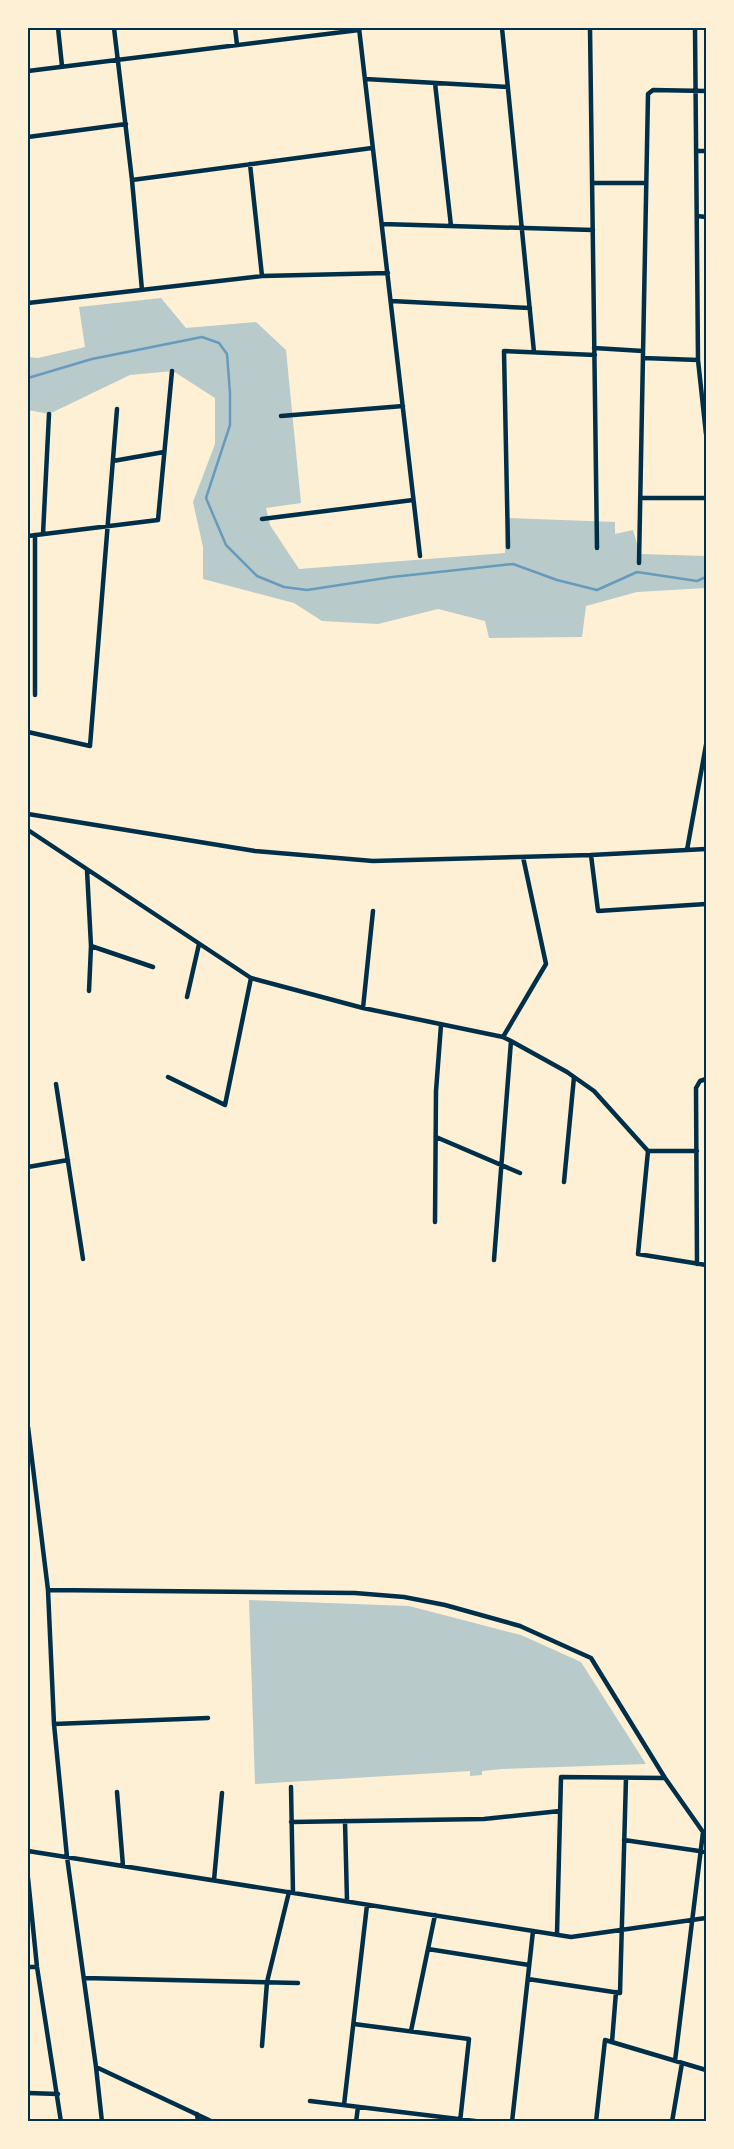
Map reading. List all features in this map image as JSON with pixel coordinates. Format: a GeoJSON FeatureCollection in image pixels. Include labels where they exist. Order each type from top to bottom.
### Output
{"type":"FeatureCollection","features":[{"type":"Feature","properties":{"kind":"street"},"geometry":{"type":"LineString","coordinates":[[58,28],[62,66]]}},
{"type":"Feature","properties":{"kind":"street"},"geometry":{"type":"LineString","coordinates":[[114,28],[132,180],[142,290]]}},
{"type":"Feature","properties":{"kind":"street"},"geometry":{"type":"LineString","coordinates":[[235,28],[237,45]]}},
{"type":"Feature","properties":{"kind":"street"},"geometry":{"type":"LineString","coordinates":[[502,28],[534,352]]}},
{"type":"Feature","properties":{"kind":"street"},"geometry":{"type":"LineString","coordinates":[[590,28],[598,548]]}},
{"type":"Feature","properties":{"kind":"street"},"geometry":{"type":"LineString","coordinates":[[695,28],[698,360],[706,434]]}},
{"type":"Feature","properties":{"kind":"street"},"geometry":{"type":"LineString","coordinates":[[28,71],[359,29],[420,556]]}},
{"type":"Feature","properties":{"kind":"street"},"geometry":{"type":"LineString","coordinates":[[364,79],[508,87]]}},
{"type":"Feature","properties":{"kind":"street"},"geometry":{"type":"LineString","coordinates":[[435,84],[451,226]]}},
{"type":"Feature","properties":{"kind":"street"},"geometry":{"type":"LineString","coordinates":[[639,563],[648,94],[653,90],[706,91]]}},
{"type":"Feature","properties":{"kind":"street"},"geometry":{"type":"LineString","coordinates":[[28,137],[126,124]]}},
{"type":"Feature","properties":{"kind":"street"},"geometry":{"type":"LineString","coordinates":[[132,180],[372,148]]}},
{"type":"Feature","properties":{"kind":"street"},"geometry":{"type":"LineString","coordinates":[[697,150],[706,151]]}},
{"type":"Feature","properties":{"kind":"street"},"geometry":{"type":"LineString","coordinates":[[250,164],[262,276]]}},
{"type":"Feature","properties":{"kind":"street"},"geometry":{"type":"LineString","coordinates":[[592,183],[646,183]]}},
{"type":"Feature","properties":{"kind":"street"},"geometry":{"type":"LineString","coordinates":[[697,216],[706,217]]}},
{"type":"Feature","properties":{"kind":"street"},"geometry":{"type":"LineString","coordinates":[[382,224],[593,230]]}},
{"type":"Feature","properties":{"kind":"street"},"geometry":{"type":"LineString","coordinates":[[28,303],[262,276],[388,273]]}},
{"type":"Feature","properties":{"kind":"street"},"geometry":{"type":"LineString","coordinates":[[391,301],[530,308]]}},
{"type":"Feature","properties":{"kind":"street"},"geometry":{"type":"LineString","coordinates":[[594,348],[643,352]]}},
{"type":"Feature","properties":{"kind":"street"},"geometry":{"type":"LineString","coordinates":[[508,546],[504,351],[595,355]]}},
{"type":"Feature","properties":{"kind":"street"},"geometry":{"type":"LineString","coordinates":[[643,358],[698,360]]}},
{"type":"Feature","properties":{"kind":"street"},"geometry":{"type":"LineString","coordinates":[[28,536],[158,520],[172,371]]}},
{"type":"Feature","properties":{"kind":"street"},"geometry":{"type":"LineString","coordinates":[[281,416],[402,406]]}},
{"type":"Feature","properties":{"kind":"street"},"geometry":{"type":"LineString","coordinates":[[28,732],[90,746],[117,409]]}},
{"type":"Feature","properties":{"kind":"street"},"geometry":{"type":"LineString","coordinates":[[43,534],[49,414]]}},
{"type":"Feature","properties":{"kind":"street"},"geometry":{"type":"LineString","coordinates":[[113,460],[164,452]]}},
{"type":"Feature","properties":{"kind":"street"},"geometry":{"type":"LineString","coordinates":[[640,498],[706,498]]}},
{"type":"Feature","properties":{"kind":"street"},"geometry":{"type":"LineString","coordinates":[[262,519],[413,500]]}},
{"type":"Feature","properties":{"kind":"street"},"geometry":{"type":"LineString","coordinates":[[35,535],[35,696]]}},
{"type":"Feature","properties":{"kind":"street"},"geometry":{"type":"LineString","coordinates":[[687,850],[706,745]]}},
{"type":"Feature","properties":{"kind":"street"},"geometry":{"type":"LineString","coordinates":[[28,814],[265,852],[373,861],[591,855],[706,849]]}},
{"type":"Feature","properties":{"kind":"street"},"geometry":{"type":"LineString","coordinates":[[28,830],[251,978],[363,1008],[503,1037],[574,1077],[594,1090],[648,1151],[638,1254],[706,1265]]}},
{"type":"Feature","properties":{"kind":"street"},"geometry":{"type":"LineString","coordinates":[[591,855],[598,911],[706,904]]}},
{"type":"Feature","properties":{"kind":"street"},"geometry":{"type":"LineString","coordinates":[[503,1037],[546,964],[523,857]]}},
{"type":"Feature","properties":{"kind":"street"},"geometry":{"type":"LineString","coordinates":[[87,870],[91,946],[90,991]]}},
{"type":"Feature","properties":{"kind":"street"},"geometry":{"type":"LineString","coordinates":[[363,1008],[373,912]]}},
{"type":"Feature","properties":{"kind":"street"},"geometry":{"type":"LineString","coordinates":[[187,997],[199,944]]}},
{"type":"Feature","properties":{"kind":"street"},"geometry":{"type":"LineString","coordinates":[[91,946],[154,968]]}},
{"type":"Feature","properties":{"kind":"street"},"geometry":{"type":"LineString","coordinates":[[168,1077],[225,1105],[251,978]]}},
{"type":"Feature","properties":{"kind":"street"},"geometry":{"type":"LineString","coordinates":[[436,1222],[436,1091],[441,1025]]}},
{"type":"Feature","properties":{"kind":"street"},"geometry":{"type":"LineString","coordinates":[[494,1260],[511,1041]]}},
{"type":"Feature","properties":{"kind":"street"},"geometry":{"type":"LineString","coordinates":[[564,1182],[574,1077]]}},
{"type":"Feature","properties":{"kind":"street"},"geometry":{"type":"LineString","coordinates":[[697,1264],[696,1088],[700,1081],[706,1079]]}},
{"type":"Feature","properties":{"kind":"street"},"geometry":{"type":"LineString","coordinates":[[56,1084],[82,1259]]}},
{"type":"Feature","properties":{"kind":"street"},"geometry":{"type":"LineString","coordinates":[[436,1136],[520,1173]]}},
{"type":"Feature","properties":{"kind":"street"},"geometry":{"type":"LineString","coordinates":[[648,1151],[697,1151]]}},
{"type":"Feature","properties":{"kind":"street"},"geometry":{"type":"LineString","coordinates":[[28,1168],[68,1160]]}},
{"type":"Feature","properties":{"kind":"street"},"geometry":{"type":"LineString","coordinates":[[28,1427],[48,1590],[54,1724],[67,1857],[102,2122]]}},
{"type":"Feature","properties":{"kind":"street"},"geometry":{"type":"LineString","coordinates":[[48,1590],[355,1592],[404,1597],[445,1605],[520,1626],[590,1658],[665,1778],[702,1832],[675,2061]]}},
{"type":"Feature","properties":{"kind":"street"},"geometry":{"type":"LineString","coordinates":[[54,1724],[208,1718]]}},
{"type":"Feature","properties":{"kind":"street"},"geometry":{"type":"LineString","coordinates":[[557,1934],[561,1778],[665,1778]]}},
{"type":"Feature","properties":{"kind":"street"},"geometry":{"type":"LineString","coordinates":[[528,1979],[620,1993],[626,1778]]}},
{"type":"Feature","properties":{"kind":"street"},"geometry":{"type":"LineString","coordinates":[[262,2046],[267,1982],[291,1892],[290,1788]]}},
{"type":"Feature","properties":{"kind":"street"},"geometry":{"type":"LineString","coordinates":[[117,1792],[123,1866]]}},
{"type":"Feature","properties":{"kind":"street"},"geometry":{"type":"LineString","coordinates":[[214,1880],[222,1793]]}},
{"type":"Feature","properties":{"kind":"street"},"geometry":{"type":"LineString","coordinates":[[291,1822],[484,1819],[560,1811]]}},
{"type":"Feature","properties":{"kind":"street"},"geometry":{"type":"LineString","coordinates":[[344,1821],[347,1901]]}},
{"type":"Feature","properties":{"kind":"street"},"geometry":{"type":"LineString","coordinates":[[624,1840],[706,1852]]}},
{"type":"Feature","properties":{"kind":"street"},"geometry":{"type":"LineString","coordinates":[[28,1850],[571,1936],[706,1918]]}},
{"type":"Feature","properties":{"kind":"street"},"geometry":{"type":"LineString","coordinates":[[28,1878],[37,1967],[61,2122]]}},
{"type":"Feature","properties":{"kind":"street"},"geometry":{"type":"LineString","coordinates":[[344,2105],[367,1905]]}},
{"type":"Feature","properties":{"kind":"street"},"geometry":{"type":"LineString","coordinates":[[411,2031],[435,1915]]}},
{"type":"Feature","properties":{"kind":"street"},"geometry":{"type":"LineString","coordinates":[[512,2122],[533,1931]]}},
{"type":"Feature","properties":{"kind":"street"},"geometry":{"type":"LineString","coordinates":[[428,1949],[529,1965]]}},
{"type":"Feature","properties":{"kind":"street"},"geometry":{"type":"LineString","coordinates":[[28,1967],[37,1967]]}},
{"type":"Feature","properties":{"kind":"street"},"geometry":{"type":"LineString","coordinates":[[84,1978],[298,1983]]}},
{"type":"Feature","properties":{"kind":"street"},"geometry":{"type":"LineString","coordinates":[[612,2042],[616,1992]]}},
{"type":"Feature","properties":{"kind":"street"},"geometry":{"type":"LineString","coordinates":[[354,2024],[469,2039],[460,2120]]}},
{"type":"Feature","properties":{"kind":"street"},"geometry":{"type":"LineString","coordinates":[[596,2122],[605,2040],[706,2070]]}},
{"type":"Feature","properties":{"kind":"street"},"geometry":{"type":"LineString","coordinates":[[672,2122],[682,2063]]}},
{"type":"Feature","properties":{"kind":"street"},"geometry":{"type":"LineString","coordinates":[[96,2067],[213,2122]]}},
{"type":"Feature","properties":{"kind":"street"},"geometry":{"type":"LineString","coordinates":[[28,2093],[58,2094]]}},
{"type":"Feature","properties":{"kind":"street"},"geometry":{"type":"LineString","coordinates":[[310,2101],[484,2122]]}},
{"type":"Feature","properties":{"kind":"street"},"geometry":{"type":"LineString","coordinates":[[356,2122],[358,2107]]}},
{"type":"Feature","properties":{"kind":"street"},"geometry":{"type":"LineString","coordinates":[[197,2114],[198,2122]]}},
{"type":"Feature","properties":{"kind":"shaded area"},"geometry":{"type":"Polygon","coordinates":[[[161,298],[186,328],[256,322],[286,350],[301,503],[266,508],[270,525],[299,569],[505,553],[506,518],[615,522],[615,534],[633,530],[640,554],[706,556],[706,588],[637,592],[586,606],[582,637],[489,638],[485,621],[438,609],[378,624],[322,621],[294,603],[203,579],[203,547],[193,502],[215,444],[215,398],[173,371],[130,375],[49,414],[28,410],[28,357],[38,358],[85,347],[79,307],[161,298]]]}},
{"type":"Feature","properties":{"kind":"shaded area"},"geometry":{"type":"Polygon","coordinates":[[[249,1600],[409,1606],[521,1635],[581,1662],[646,1764],[502,1769],[482,1771],[482,1775],[470,1776],[470,1771],[255,1784],[249,1600]]]}},
{"type":"Feature","properties":{"kind":"waterway"},"geometry":{"type":"LineString","coordinates":[[28,378],[92,359],[202,337],[219,343],[227,354],[230,425],[206,498],[226,545],[257,576],[284,587],[307,590],[392,577],[513,564],[557,580],[597,590],[637,572],[697,581],[706,577]]}}]}
